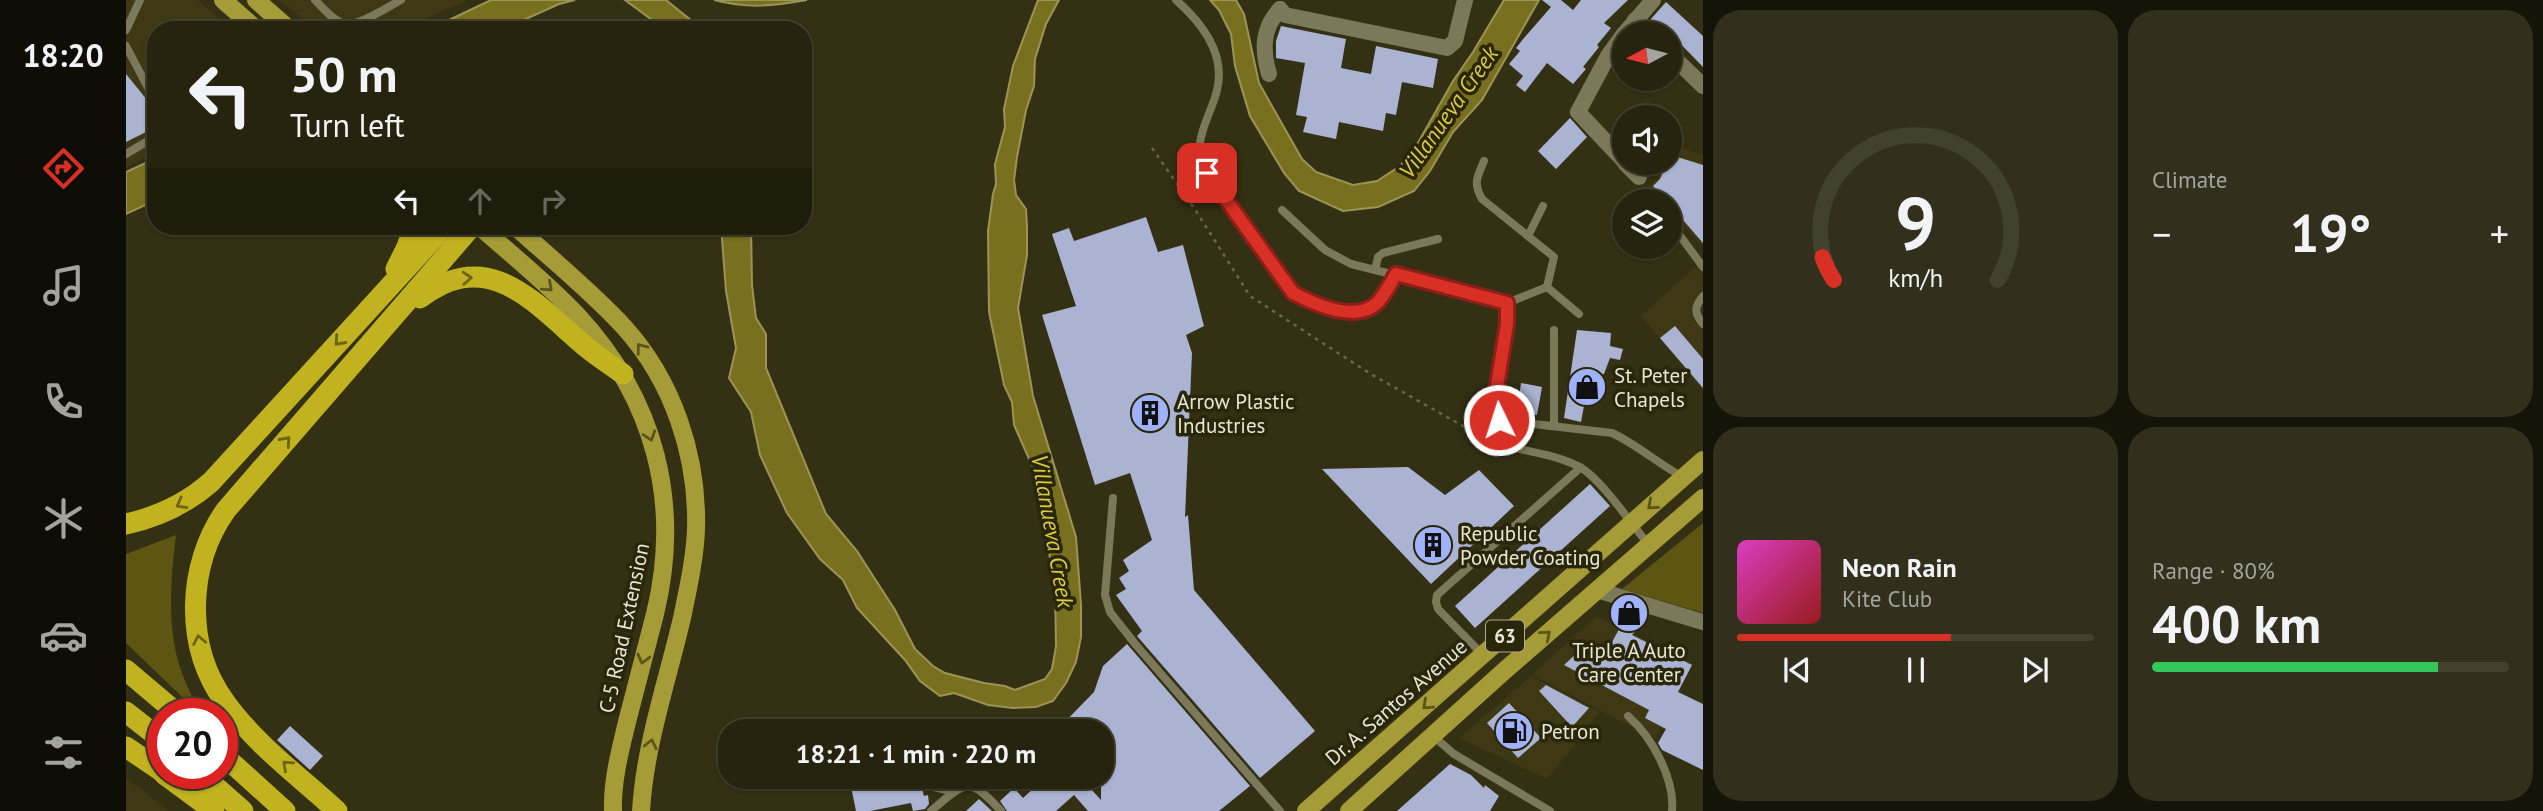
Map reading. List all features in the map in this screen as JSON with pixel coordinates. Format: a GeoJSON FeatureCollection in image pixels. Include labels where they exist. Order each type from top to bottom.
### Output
{"type":"FeatureCollection","features":[{"type":"Feature","properties":{"kind":"highway"},"geometry":{"type":"LineString","coordinates":[[384,290],[403,258],[411,235]]}},
{"type":"Feature","properties":{"kind":"highway"},"geometry":{"type":"LineString","coordinates":[[126,524],[169,510],[197,494],[211,482],[436,235]]}},
{"type":"Feature","properties":{"kind":"highway"},"geometry":{"type":"LineString","coordinates":[[337,811],[258,738],[229,708],[216,689],[205,664],[198,637],[196,591],[206,547],[219,520],[464,235]]}},
{"type":"Feature","properties":{"kind":"highway"},"geometry":{"type":"LineString","coordinates":[[388,323],[441,284],[456,278],[486,278],[506,285],[528,298],[581,344],[623,374]]}},
{"type":"Feature","properties":{"kind":"highway"},"geometry":{"type":"LineString","coordinates":[[126,670],[159,698]]}},
{"type":"Feature","properties":{"kind":"highway"},"geometry":{"type":"LineString","coordinates":[[126,712],[147,728]]}},
{"type":"Feature","properties":{"kind":"highway"},"geometry":{"type":"LineString","coordinates":[[126,747],[147,761]]}},
{"type":"Feature","properties":{"kind":"highway"},"geometry":{"type":"LineString","coordinates":[[238,768],[285,811]]}},
{"type":"Feature","properties":{"kind":"highway"},"geometry":{"type":"LineString","coordinates":[[185,789],[214,811]]}},
{"type":"Feature","properties":{"kind":"highway"},"geometry":{"type":"LineString","coordinates":[[218,789],[243,811]]}},
{"type":"Feature","properties":{"kind":"main road"},"geometry":{"type":"LineString","coordinates":[[222,0],[246,21]]}},
{"type":"Feature","properties":{"kind":"main road"},"geometry":{"type":"LineString","coordinates":[[256,0],[280,21]]}},
{"type":"Feature","properties":{"kind":"main road","name":"C-5 Road Extension"},"geometry":{"type":"LineString","coordinates":[[489,235],[576,315],[609,353],[623,374],[642,414],[656,455],[663,490],[667,538],[659,594],[617,765],[612,811]]}},
{"type":"Feature","properties":{"kind":"main road"},"geometry":{"type":"LineString","coordinates":[[525,235],[603,306],[642,349],[670,398],[690,463],[696,510],[694,552],[682,618],[648,755],[641,811]]}},
{"type":"Feature","properties":{"kind":"main road","name":"Dr. A. Santos Avenue"},"geometry":{"type":"LineString","coordinates":[[1306,811],[1703,460]]}},
{"type":"Feature","properties":{"kind":"main road","name":"63"},"geometry":{"type":"LineString","coordinates":[[1349,811],[1703,498]]}},
{"type":"Feature","properties":{"kind":"main road"},"geometry":{"type":"LineString","coordinates":[[1465,671],[1480,693]]}},
{"type":"Feature","properties":{"kind":"street"},"geometry":{"type":"LineString","coordinates":[[1280,4],[1284,15],[1447,48],[1455,41],[1465,0]]}},
{"type":"Feature","properties":{"kind":"street"},"geometry":{"type":"LineString","coordinates":[[1635,21],[1653,0]]}},
{"type":"Feature","properties":{"kind":"street"},"geometry":{"type":"LineString","coordinates":[[1269,74],[1264,46],[1266,32],[1280,4]]}},
{"type":"Feature","properties":{"kind":"street"},"geometry":{"type":"LineString","coordinates":[[1612,50],[1578,112],[1612,148]]}},
{"type":"Feature","properties":{"kind":"street"},"geometry":{"type":"LineString","coordinates":[[1682,66],[1703,86]]}},
{"type":"Feature","properties":{"kind":"street"},"geometry":{"type":"LineString","coordinates":[[1597,590],[1703,622]]}},
{"type":"Feature","properties":{"kind":"lane"},"geometry":{"type":"LineString","coordinates":[[126,30],[139,0]]}},
{"type":"Feature","properties":{"kind":"lane"},"geometry":{"type":"LineString","coordinates":[[315,0],[338,21]]}},
{"type":"Feature","properties":{"kind":"lane"},"geometry":{"type":"LineString","coordinates":[[357,21],[401,0]]}},
{"type":"Feature","properties":{"kind":"lane"},"geometry":{"type":"LineString","coordinates":[[1176,0],[1195,16],[1209,38],[1220,73],[1200,144],[1207,173],[1293,293],[1332,308],[1354,312],[1376,304],[1396,274]]}},
{"type":"Feature","properties":{"kind":"lane"},"geometry":{"type":"LineString","coordinates":[[126,47],[147,86]]}},
{"type":"Feature","properties":{"kind":"lane"},"geometry":{"type":"LineString","coordinates":[[126,154],[147,141]]}},
{"type":"Feature","properties":{"kind":"lane"},"geometry":{"type":"LineString","coordinates":[[1484,161],[1476,189],[1482,198],[1554,257],[1547,287]]}},
{"type":"Feature","properties":{"kind":"lane"},"geometry":{"type":"LineString","coordinates":[[1528,236],[1543,206]]}},
{"type":"Feature","properties":{"kind":"lane"},"geometry":{"type":"LineString","coordinates":[[1282,210],[1325,250],[1351,264],[1375,271],[1507,303],[1547,287]]}},
{"type":"Feature","properties":{"kind":"lane"},"geometry":{"type":"LineString","coordinates":[[1682,238],[1703,267]]}},
{"type":"Feature","properties":{"kind":"lane"},"geometry":{"type":"LineString","coordinates":[[1375,271],[1378,257],[1383,253],[1438,239]]}},
{"type":"Feature","properties":{"kind":"lane"},"geometry":{"type":"LineString","coordinates":[[1547,287],[1578,314]]}},
{"type":"Feature","properties":{"kind":"lane"},"geometry":{"type":"LineString","coordinates":[[1703,296],[1695,308],[1696,315],[1703,324]]}},
{"type":"Feature","properties":{"kind":"lane"},"geometry":{"type":"LineString","coordinates":[[1507,303],[1494,411],[1499,420],[1506,423],[1612,433],[1683,477]]}},
{"type":"Feature","properties":{"kind":"lane"},"geometry":{"type":"LineString","coordinates":[[1554,330],[1554,426]]}},
{"type":"Feature","properties":{"kind":"lane"},"geometry":{"type":"LineString","coordinates":[[1494,444],[1556,458],[1580,467],[1593,477],[1649,545]]}},
{"type":"Feature","properties":{"kind":"lane"},"geometry":{"type":"LineString","coordinates":[[1483,655],[1438,608],[1437,595],[1580,467]]}},
{"type":"Feature","properties":{"kind":"lane"},"geometry":{"type":"LineString","coordinates":[[1113,498],[1105,594],[1110,612],[1280,811]]}},
{"type":"Feature","properties":{"kind":"lane"},"geometry":{"type":"LineString","coordinates":[[1629,716],[1654,746],[1673,797],[1672,811]]}},
{"type":"Feature","properties":{"kind":"lane"},"geometry":{"type":"LineString","coordinates":[[1433,736],[1454,754],[1550,811]]}},
{"type":"Feature","properties":{"kind":"lane"},"geometry":{"type":"LineString","coordinates":[[940,789],[943,801]]}},
{"type":"Feature","properties":{"kind":"lane"},"geometry":{"type":"LineString","coordinates":[[931,811],[954,789]]}},
{"type":"Feature","properties":{"kind":"lane"},"geometry":{"type":"LineString","coordinates":[[980,789],[1001,811]]}},
{"type":"Feature","properties":{"kind":"path"},"geometry":{"type":"LineString","coordinates":[[1152,148],[1250,296],[1369,373],[1494,444]]}},
{"type":"Feature","properties":{"kind":"shaded area"},"geometry":{"type":"Polygon","coordinates":[[[126,0],[198,0],[221,21],[147,21],[147,157],[126,167],[126,0]]]}},
{"type":"Feature","properties":{"kind":"shaded area"},"geometry":{"type":"Polygon","coordinates":[[[280,0],[468,0],[420,21],[305,21],[280,0]]]}},
{"type":"Feature","properties":{"kind":"shaded area"},"geometry":{"type":"Polygon","coordinates":[[[1682,148],[1703,155],[1703,247],[1682,223],[1682,189],[1653,189],[1650,186],[1659,175],[1682,175],[1682,148]]]}},
{"type":"Feature","properties":{"kind":"shaded area"},"geometry":{"type":"Polygon","coordinates":[[[1703,260],[1703,390],[1641,316],[1703,260]]]}},
{"type":"Feature","properties":{"kind":"shaded area"},"geometry":{"type":"Polygon","coordinates":[[[1703,523],[1703,613],[1622,589],[1703,523]]]}},
{"type":"Feature","properties":{"kind":"shaded area"},"geometry":{"type":"Polygon","coordinates":[[[176,535],[171,616],[175,648],[193,698],[183,698],[126,643],[126,554],[176,535]]]}},
{"type":"Feature","properties":{"kind":"shaded area"},"geometry":{"type":"Polygon","coordinates":[[[1596,616],[1693,664],[1655,739],[1532,675],[1596,616]]]}},
{"type":"Feature","properties":{"kind":"shaded area"},"geometry":{"type":"Polygon","coordinates":[[[1531,676],[1600,712],[1547,779],[1459,738],[1531,676]]]}},
{"type":"Feature","properties":{"kind":"shaded area"},"geometry":{"type":"Polygon","coordinates":[[[126,778],[163,806],[168,811],[126,811],[126,778]]]}},
{"type":"Feature","properties":{"kind":"water"},"geometry":{"type":"Polygon","coordinates":[[[491,0],[575,0],[559,4],[522,21],[447,21],[491,0]]]}},
{"type":"Feature","properties":{"kind":"water"},"geometry":{"type":"Polygon","coordinates":[[[625,0],[666,0],[692,21],[653,21],[625,0]]]}},
{"type":"Feature","properties":{"kind":"water"},"geometry":{"type":"Polygon","coordinates":[[[714,0],[807,0],[760,6],[714,0]]]}},
{"type":"Feature","properties":{"kind":"water","name":"Villanueva Creek"},"geometry":{"type":"Polygon","coordinates":[[[1038,0],[1059,0],[1046,24],[1035,59],[1034,86],[1026,110],[1017,157],[1014,180],[1016,195],[1026,209],[1027,227],[1027,255],[1018,308],[1033,396],[1076,537],[1081,637],[1076,662],[1053,701],[1036,707],[1013,708],[988,705],[954,693],[940,696],[920,681],[905,660],[857,608],[843,580],[820,559],[787,513],[760,455],[751,412],[729,378],[736,348],[726,291],[722,235],[751,235],[752,285],[756,318],[766,334],[766,368],[826,514],[857,551],[895,610],[915,649],[945,673],[984,683],[1015,690],[1045,679],[1052,669],[1056,646],[1055,586],[1034,470],[1014,425],[1012,402],[1004,385],[989,312],[988,231],[996,184],[995,164],[1005,127],[1004,109],[1013,66],[1038,0]]]}},
{"type":"Feature","properties":{"kind":"water","name":"Villanueva Creek"},"geometry":{"type":"Polygon","coordinates":[[[1210,0],[1236,0],[1244,14],[1259,83],[1302,159],[1316,172],[1353,185],[1377,181],[1400,166],[1419,141],[1504,0],[1539,0],[1482,100],[1453,132],[1430,171],[1414,191],[1378,207],[1343,211],[1299,191],[1284,173],[1250,116],[1235,66],[1231,34],[1219,10],[1210,0]]]}},
{"type":"Feature","properties":{"kind":"water"},"geometry":{"type":"Polygon","coordinates":[[[147,162],[147,204],[126,214],[126,172],[147,162]]]}},
{"type":"Feature","properties":{"kind":"building"},"geometry":{"type":"Polygon","coordinates":[[[1542,0],[1561,0],[1573,10],[1581,0],[1628,0],[1604,23],[1611,28],[1583,67],[1586,69],[1573,84],[1547,63],[1525,92],[1516,85],[1523,76],[1509,64],[1520,51],[1516,48],[1551,7],[1542,0]]]}},
{"type":"Feature","properties":{"kind":"building"},"geometry":{"type":"Polygon","coordinates":[[[1666,2],[1703,36],[1703,67],[1682,45],[1682,21],[1650,20],[1666,2]]]}},
{"type":"Feature","properties":{"kind":"building"},"geometry":{"type":"Polygon","coordinates":[[[1281,26],[1346,39],[1341,68],[1371,74],[1376,46],[1438,59],[1433,88],[1402,82],[1396,115],[1386,113],[1383,131],[1339,122],[1336,139],[1303,132],[1307,117],[1296,115],[1305,63],[1276,58],[1276,41],[1281,26]]]}},
{"type":"Feature","properties":{"kind":"building"},"geometry":{"type":"Polygon","coordinates":[[[126,74],[147,100],[147,132],[126,142],[126,74]]]}},
{"type":"Feature","properties":{"kind":"building"},"geometry":{"type":"Polygon","coordinates":[[[1570,118],[1587,137],[1556,169],[1538,151],[1570,118]]]}},
{"type":"Feature","properties":{"kind":"building"},"geometry":{"type":"Polygon","coordinates":[[[1682,158],[1703,165],[1703,243],[1682,219],[1682,189],[1656,189],[1653,186],[1662,175],[1682,175],[1682,158]]]}},
{"type":"Feature","properties":{"kind":"building"},"geometry":{"type":"Polygon","coordinates":[[[1146,217],[1158,252],[1183,245],[1204,326],[1186,335],[1192,353],[1185,517],[1188,515],[1194,590],[1315,731],[1260,778],[1137,636],[1142,631],[1116,595],[1126,589],[1119,578],[1129,571],[1123,560],[1152,540],[1130,473],[1095,485],[1042,315],[1076,306],[1052,234],[1069,228],[1074,241],[1146,217]]]}},
{"type":"Feature","properties":{"kind":"building"},"geometry":{"type":"Polygon","coordinates":[[[1675,326],[1703,359],[1703,388],[1660,338],[1675,326]]]}},
{"type":"Feature","properties":{"kind":"building"},"geometry":{"type":"Polygon","coordinates":[[[1577,330],[1611,333],[1610,346],[1623,349],[1620,360],[1610,358],[1604,374],[1590,374],[1581,422],[1564,418],[1577,330]]]}},
{"type":"Feature","properties":{"kind":"building"},"geometry":{"type":"Polygon","coordinates":[[[1521,383],[1542,387],[1537,415],[1517,412],[1521,383]]]}},
{"type":"Feature","properties":{"kind":"building","name":"Republic Powder Coating"},"geometry":{"type":"Polygon","coordinates":[[[1408,467],[1445,495],[1479,470],[1514,506],[1431,584],[1322,469],[1408,467]]]}},
{"type":"Feature","properties":{"kind":"building"},"geometry":{"type":"Polygon","coordinates":[[[1590,484],[1610,506],[1475,628],[1455,606],[1590,484]]]}},
{"type":"Feature","properties":{"kind":"building"},"geometry":{"type":"Polygon","coordinates":[[[1629,611],[1649,617],[1632,635],[1692,665],[1678,692],[1703,704],[1703,770],[1662,750],[1658,743],[1666,729],[1645,718],[1649,710],[1564,665],[1578,652],[1600,664],[1629,611]]]}},
{"type":"Feature","properties":{"kind":"building"},"geometry":{"type":"Polygon","coordinates":[[[1127,644],[1250,786],[1219,811],[1088,811],[1074,795],[1056,811],[1007,811],[1000,801],[1013,789],[1023,798],[1033,789],[1091,789],[1101,800],[1101,789],[1114,789],[1114,719],[1068,719],[1094,692],[1103,666],[1127,644]]]}},
{"type":"Feature","properties":{"kind":"building"},"geometry":{"type":"Polygon","coordinates":[[[1546,685],[1589,708],[1572,727],[1539,691],[1546,685]]]}},
{"type":"Feature","properties":{"kind":"building","name":"Petron"},"geometry":{"type":"Polygon","coordinates":[[[1509,703],[1541,738],[1518,758],[1487,723],[1509,703]]]}},
{"type":"Feature","properties":{"kind":"building"},"geometry":{"type":"Polygon","coordinates":[[[290,726],[323,756],[310,770],[277,740],[290,726]]]}},
{"type":"Feature","properties":{"kind":"building"},"geometry":{"type":"Polygon","coordinates":[[[1450,764],[1471,775],[1484,788],[1485,785],[1499,796],[1490,811],[1397,811],[1450,764]]]}},
{"type":"Feature","properties":{"kind":"building"},"geometry":{"type":"Polygon","coordinates":[[[851,789],[922,789],[924,796],[928,795],[929,804],[925,809],[913,811],[911,803],[856,811],[851,789]]]}},
{"type":"Feature","properties":{"kind":"building"},"geometry":{"type":"Polygon","coordinates":[[[979,799],[992,811],[966,811],[979,799]]]}},
{"type":"Feature","properties":{"kind":"place","name":"St. Peter Chapels"},"geometry":{"type":"Point","coordinates":[1587,387]}},
{"type":"Feature","properties":{"kind":"place","name":"Arrow Plastic Industries"},"geometry":{"type":"Point","coordinates":[1150,413]}},
{"type":"Feature","properties":{"kind":"place","name":"Republic Powder Coating"},"geometry":{"type":"Point","coordinates":[1433,545]}},
{"type":"Feature","properties":{"kind":"place","name":"Triple A Auto Care Center"},"geometry":{"type":"Point","coordinates":[1629,613]}},
{"type":"Feature","properties":{"kind":"place","name":"Petron"},"geometry":{"type":"Point","coordinates":[1514,731]}},
{"type":"Feature","properties":{"kind":"route"},"geometry":{"type":"LineString","coordinates":[[1207,173],[1293,293],[1307,300],[1354,312],[1366,310],[1376,304],[1396,274],[1507,303],[1507,324],[1494,411],[1499,420]]}}]}
